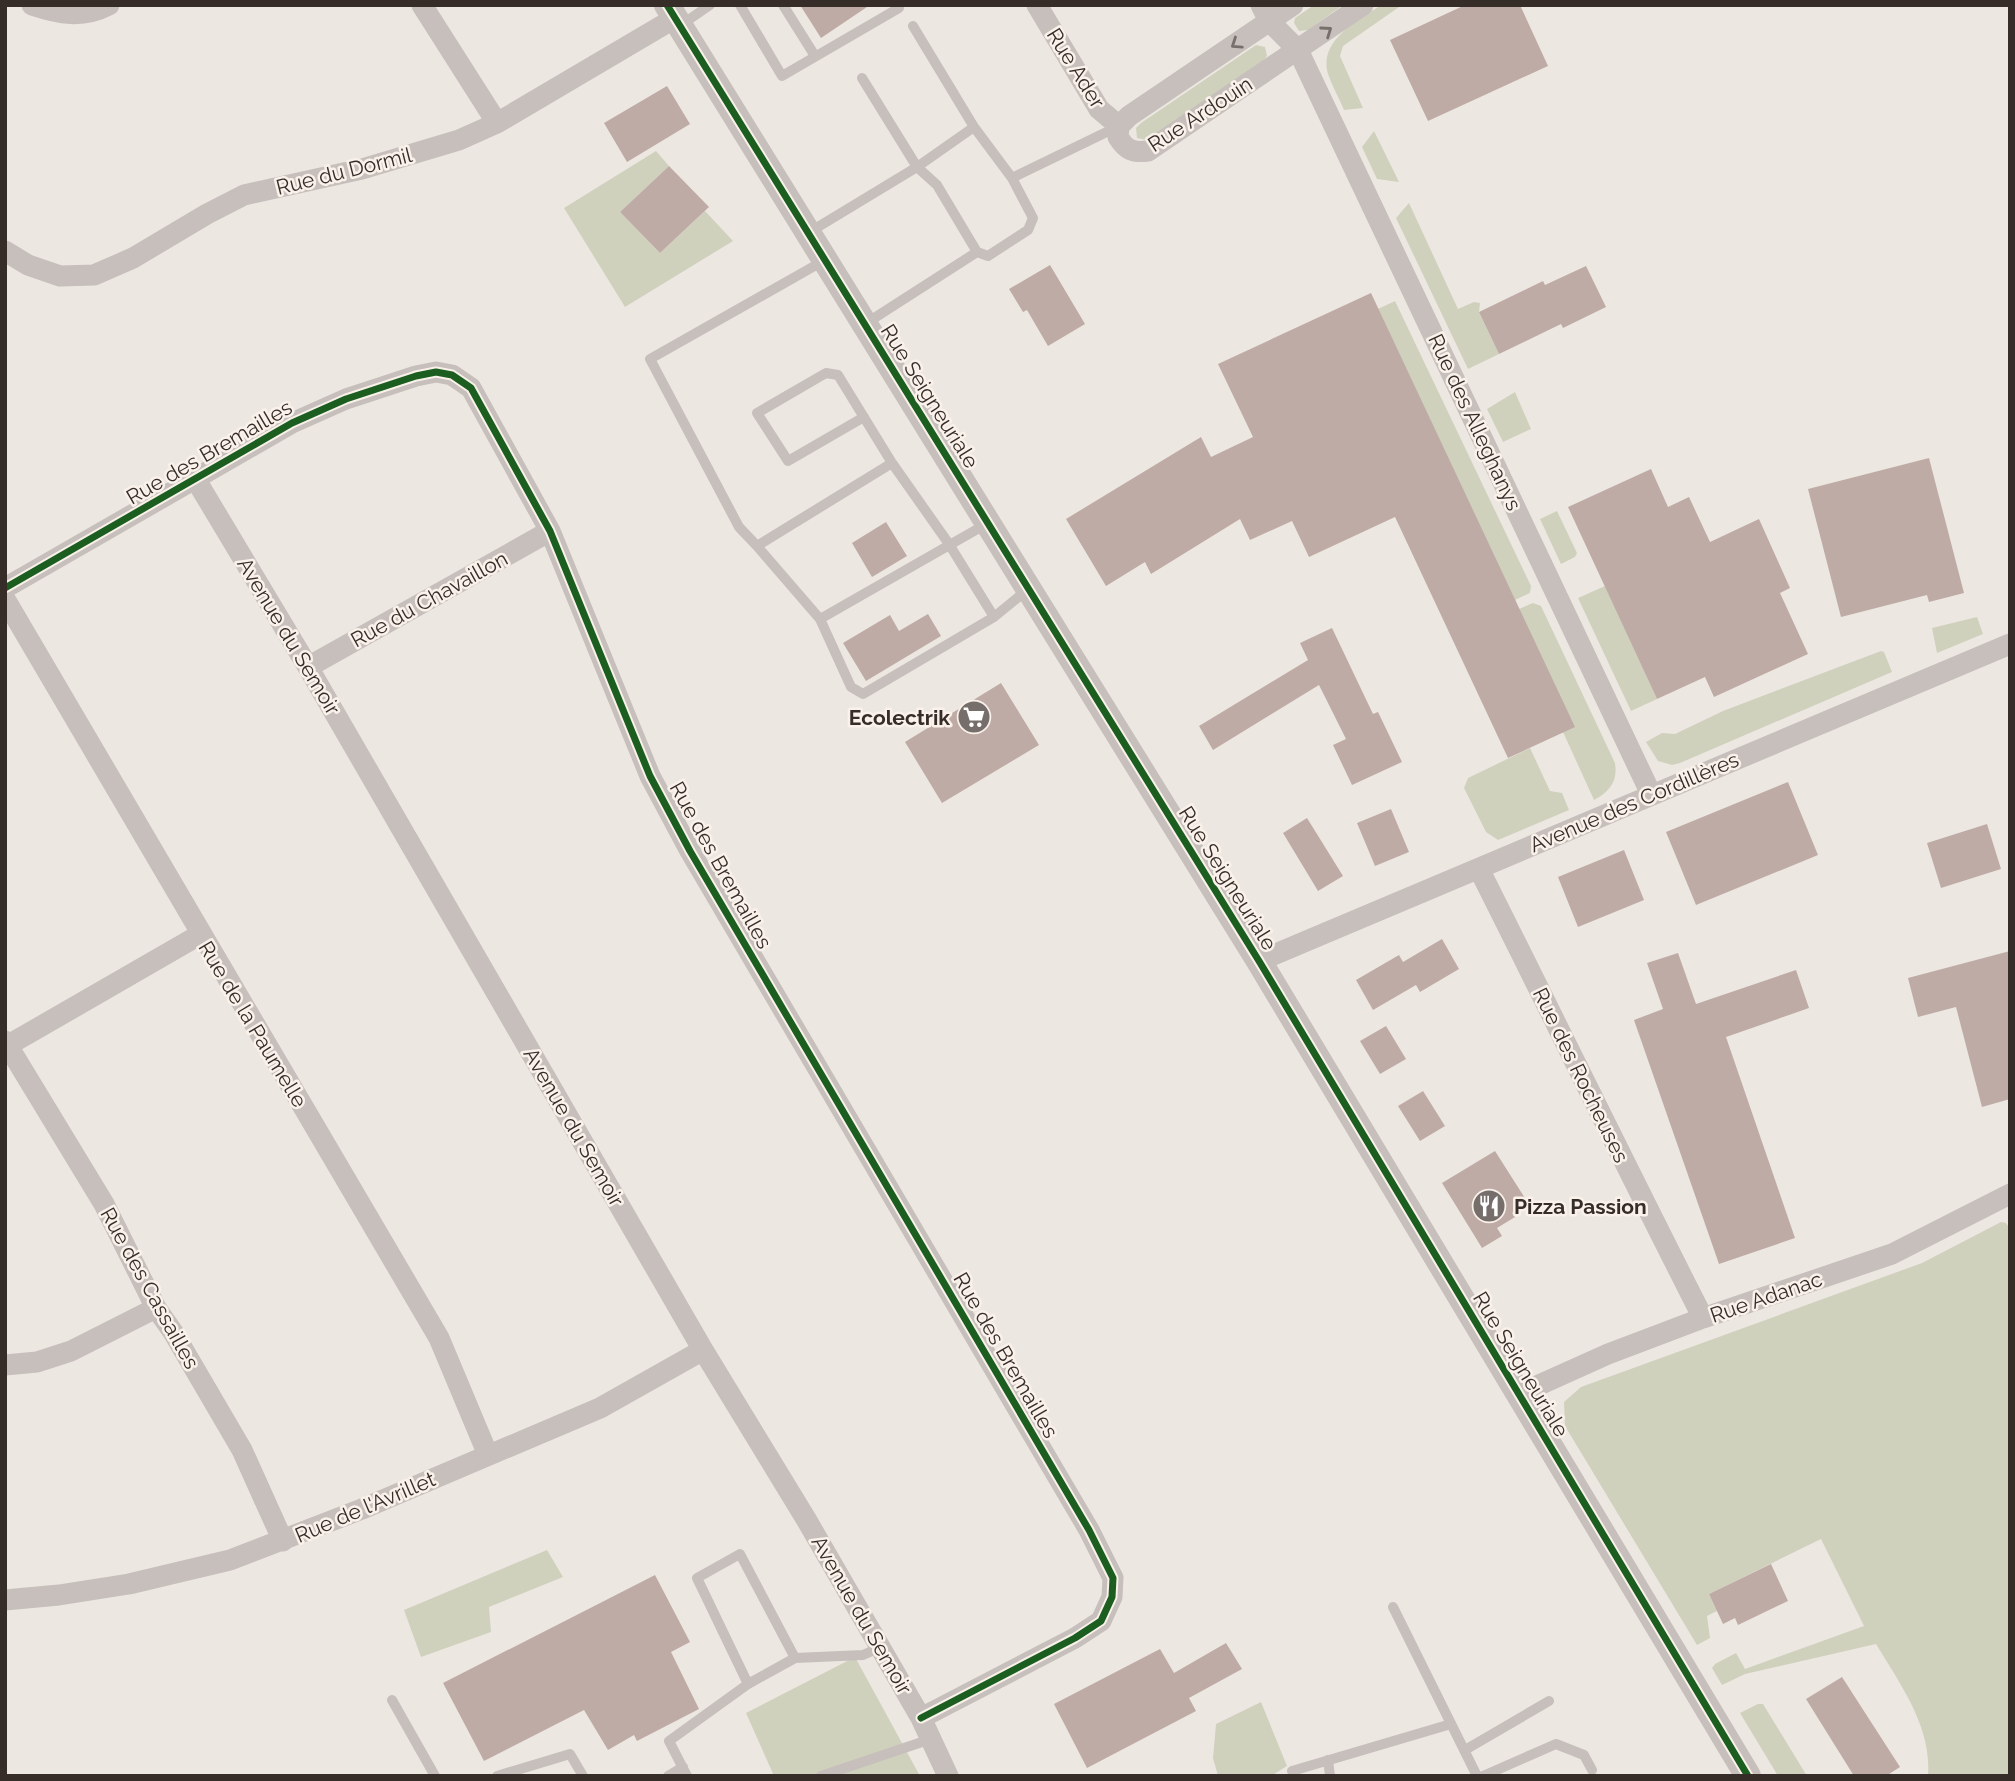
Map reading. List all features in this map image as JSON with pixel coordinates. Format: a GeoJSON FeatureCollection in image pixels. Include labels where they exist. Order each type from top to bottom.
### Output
{"type":"FeatureCollection","features":[{"type":"Feature","properties":{"kind":"street"},"geometry":{"type":"LineString","coordinates":[[32,5],[59,14],[83,13],[109,5]]}},
{"type":"Feature","properties":{"kind":"street"},"geometry":{"type":"LineString","coordinates":[[422,5],[497,123]]}},
{"type":"Feature","properties":{"kind":"street","name":"Rue Ader"},"geometry":{"type":"LineString","coordinates":[[1037,5],[1099,109],[1119,126]]}},
{"type":"Feature","properties":{"kind":"street","name":"Rue Ardouin"},"geometry":{"type":"LineString","coordinates":[[1293,5],[1265,13],[1129,116],[1119,126],[1118,137],[1128,149],[1136,152],[1148,151],[1363,5]]}},
{"type":"Feature","properties":{"kind":"street","name":"Rue des Alleghanys"},"geometry":{"type":"LineString","coordinates":[[1265,13],[1298,50],[1651,794]]}},
{"type":"Feature","properties":{"kind":"street","name":"Rue du Dormil"},"geometry":{"type":"LineString","coordinates":[[5,251],[28,265],[60,276],[94,275],[133,258],[244,195],[362,169],[459,140],[497,123],[674,16]]}},
{"type":"Feature","properties":{"kind":"street","name":"Rue Seigneuriale"},"geometry":{"type":"LineString","coordinates":[[674,16],[1259,961],[1748,1776]]}},
{"type":"Feature","properties":{"kind":"street","name":"Rue des Bremailles"},"geometry":{"type":"LineString","coordinates":[[5,588],[303,418],[346,399],[436,372],[452,375],[471,388],[550,531],[650,776],[690,851],[1089,1530],[1113,1578],[1112,1597],[1101,1621],[1075,1638],[921,1718]]}},
{"type":"Feature","properties":{"kind":"street","name":"Avenue du Semoir"},"geometry":{"type":"LineString","coordinates":[[196,480],[308,667],[703,1350],[806,1519],[921,1718],[948,1776]]}},
{"type":"Feature","properties":{"kind":"street","name":"Rue du Chavaillon"},"geometry":{"type":"LineString","coordinates":[[308,667],[550,531]]}},
{"type":"Feature","properties":{"kind":"street","name":"Rue de la Paumelle"},"geometry":{"type":"LineString","coordinates":[[5,599],[439,1338],[488,1455]]}},
{"type":"Feature","properties":{"kind":"street","name":"Avenue des Cordillères"},"geometry":{"type":"LineString","coordinates":[[1259,961],[2010,644]]}},
{"type":"Feature","properties":{"kind":"street","name":"Rue des Rocheuses"},"geometry":{"type":"LineString","coordinates":[[1479,869],[1703,1318]]}},
{"type":"Feature","properties":{"kind":"street"},"geometry":{"type":"LineString","coordinates":[[6,1045],[201,934]]}},
{"type":"Feature","properties":{"kind":"street","name":"Rue des Cassailles"},"geometry":{"type":"LineString","coordinates":[[6,1045],[104,1204],[156,1308],[173,1332],[242,1450],[283,1541]]}},
{"type":"Feature","properties":{"kind":"street","name":"Rue Adanac"},"geometry":{"type":"LineString","coordinates":[[1519,1394],[1608,1354],[1703,1318],[1892,1254],[2010,1195]]}},
{"type":"Feature","properties":{"kind":"street"},"geometry":{"type":"LineString","coordinates":[[5,1365],[37,1362],[71,1351],[156,1308]]}},
{"type":"Feature","properties":{"kind":"street","name":"Rue de l'Avrillet"},"geometry":{"type":"LineString","coordinates":[[5,1600],[129,1584],[230,1560],[283,1541],[600,1408],[703,1350]]}},
{"type":"Feature","properties":{"kind":"lane"},"geometry":{"type":"LineString","coordinates":[[674,16],[710,5]]}},
{"type":"Feature","properties":{"kind":"lane"},"geometry":{"type":"LineString","coordinates":[[740,5],[782,75],[899,8],[898,5]]}},
{"type":"Feature","properties":{"kind":"lane"},"geometry":{"type":"LineString","coordinates":[[783,5],[815,56]]}},
{"type":"Feature","properties":{"kind":"lane"},"geometry":{"type":"LineString","coordinates":[[862,78],[917,167],[937,186],[978,252],[988,256],[1028,230],[1033,218],[1012,178],[974,127],[913,26]]}},
{"type":"Feature","properties":{"kind":"lane"},"geometry":{"type":"LineString","coordinates":[[1012,178],[1119,126]]}},
{"type":"Feature","properties":{"kind":"lane"},"geometry":{"type":"LineString","coordinates":[[808,233],[917,167],[974,127]]}},
{"type":"Feature","properties":{"kind":"lane"},"geometry":{"type":"LineString","coordinates":[[865,324],[978,252]]}},
{"type":"Feature","properties":{"kind":"lane"},"geometry":{"type":"LineString","coordinates":[[825,260],[650,359],[739,527],[820,619],[851,687],[863,694],[994,617],[1029,589]]}},
{"type":"Feature","properties":{"kind":"lane"},"geometry":{"type":"LineString","coordinates":[[864,417],[788,461],[757,413],[826,373],[838,375],[864,417],[892,463],[949,544],[994,617]]}},
{"type":"Feature","properties":{"kind":"lane"},"geometry":{"type":"LineString","coordinates":[[757,546],[892,463]]}},
{"type":"Feature","properties":{"kind":"lane"},"geometry":{"type":"LineString","coordinates":[[820,619],[988,523]]}},
{"type":"Feature","properties":{"kind":"lane"},"geometry":{"type":"LineString","coordinates":[[748,1684],[696,1578],[740,1554],[794,1658]]}},
{"type":"Feature","properties":{"kind":"lane"},"geometry":{"type":"LineString","coordinates":[[1393,1607],[1477,1776]]}},
{"type":"Feature","properties":{"kind":"lane"},"geometry":{"type":"LineString","coordinates":[[668,1776],[685,1772],[670,1741],[748,1684],[794,1658],[863,1655],[879,1647]]}},
{"type":"Feature","properties":{"kind":"lane"},"geometry":{"type":"LineString","coordinates":[[392,1700],[435,1776]]}},
{"type":"Feature","properties":{"kind":"lane"},"geometry":{"type":"LineString","coordinates":[[1465,1750],[1549,1701]]}},
{"type":"Feature","properties":{"kind":"lane"},"geometry":{"type":"LineString","coordinates":[[1292,1772],[1451,1724]]}},
{"type":"Feature","properties":{"kind":"lane"},"geometry":{"type":"LineString","coordinates":[[821,1776],[931,1738]]}},
{"type":"Feature","properties":{"kind":"lane"},"geometry":{"type":"LineString","coordinates":[[1483,1776],[1556,1744],[1584,1755],[1591,1770]]}},
{"type":"Feature","properties":{"kind":"lane"},"geometry":{"type":"LineString","coordinates":[[497,1776],[570,1754],[583,1776]]}},
{"type":"Feature","properties":{"kind":"lane"},"geometry":{"type":"LineString","coordinates":[[1328,1760],[1330,1776]]}},
{"type":"Feature","properties":{"kind":"green space"},"geometry":{"type":"Polygon","coordinates":[[[1314,5],[1343,5],[1308,30],[1299,31],[1294,23],[1295,18],[1314,5]]]}},
{"type":"Feature","properties":{"kind":"green space"},"geometry":{"type":"Polygon","coordinates":[[[1381,5],[1402,5],[1343,46],[1340,56],[1363,108],[1344,110],[1328,74],[1326,62],[1329,51],[1334,41],[1351,25],[1381,5]]]}},
{"type":"Feature","properties":{"kind":"green space"},"geometry":{"type":"Polygon","coordinates":[[[1256,45],[1265,47],[1267,56],[1264,60],[1147,140],[1137,138],[1136,128],[1141,123],[1256,45]]]}},
{"type":"Feature","properties":{"kind":"green space"},"geometry":{"type":"Polygon","coordinates":[[[1374,131],[1399,182],[1377,179],[1362,147],[1374,131]]]}},
{"type":"Feature","properties":{"kind":"green space"},"geometry":{"type":"Polygon","coordinates":[[[656,151],[669,166],[620,212],[660,253],[705,211],[733,241],[625,307],[564,208],[656,151]]]}},
{"type":"Feature","properties":{"kind":"green space"},"geometry":{"type":"Polygon","coordinates":[[[1409,203],[1458,309],[1474,302],[1480,303],[1479,312],[1499,354],[1468,369],[1396,218],[1409,203]]]}},
{"type":"Feature","properties":{"kind":"green space"},"geometry":{"type":"Polygon","coordinates":[[[1395,301],[1531,586],[1530,593],[1515,600],[1378,309],[1395,301]]]}},
{"type":"Feature","properties":{"kind":"green space"},"geometry":{"type":"Polygon","coordinates":[[[1515,392],[1531,429],[1503,442],[1487,409],[1515,392]]]}},
{"type":"Feature","properties":{"kind":"green space"},"geometry":{"type":"Polygon","coordinates":[[[1557,511],[1577,553],[1575,557],[1561,564],[1540,519],[1557,511]]]}},
{"type":"Feature","properties":{"kind":"green space"},"geometry":{"type":"Polygon","coordinates":[[[1605,586],[1657,699],[1631,711],[1578,598],[1605,586]]]}},
{"type":"Feature","properties":{"kind":"green space"},"geometry":{"type":"Polygon","coordinates":[[[1533,603],[1541,606],[1615,763],[1612,785],[1594,800],[1563,732],[1519,609],[1533,603]]]}},
{"type":"Feature","properties":{"kind":"green space"},"geometry":{"type":"Polygon","coordinates":[[[1977,617],[1983,634],[1937,653],[1932,628],[1977,617]]]}},
{"type":"Feature","properties":{"kind":"green space"},"geometry":{"type":"Polygon","coordinates":[[[1884,652],[1892,672],[1680,763],[1672,765],[1658,761],[1646,742],[1662,733],[1675,734],[1723,711],[1884,652]]]}},
{"type":"Feature","properties":{"kind":"green space"},"geometry":{"type":"Polygon","coordinates":[[[1530,748],[1550,791],[1562,793],[1569,810],[1498,840],[1486,832],[1464,788],[1468,778],[1530,748]]]}},
{"type":"Feature","properties":{"kind":"green space"},"geometry":{"type":"Polygon","coordinates":[[[2001,1222],[2006,1223],[2010,1229],[2010,1776],[1928,1776],[1928,1758],[1920,1723],[1876,1644],[1745,1674],[1722,1685],[1712,1668],[1736,1653],[1745,1669],[1864,1626],[1821,1539],[1709,1594],[1717,1611],[1707,1616],[1710,1638],[1697,1645],[1565,1426],[1564,1402],[1581,1387],[1922,1263],[2001,1222]]]}},
{"type":"Feature","properties":{"kind":"green space"},"geometry":{"type":"Polygon","coordinates":[[[547,1550],[563,1577],[489,1607],[491,1632],[421,1657],[404,1610],[547,1550]]]}},
{"type":"Feature","properties":{"kind":"green space"},"geometry":{"type":"Polygon","coordinates":[[[855,1657],[920,1776],[774,1776],[746,1713],[855,1657]]]}},
{"type":"Feature","properties":{"kind":"green space"},"geometry":{"type":"Polygon","coordinates":[[[1261,1702],[1287,1766],[1271,1776],[1218,1776],[1213,1758],[1216,1724],[1261,1702]]]}},
{"type":"Feature","properties":{"kind":"green space"},"geometry":{"type":"Polygon","coordinates":[[[1763,1704],[1807,1776],[1778,1776],[1740,1713],[1763,1704]]]}},
{"type":"Feature","properties":{"kind":"building"},"geometry":{"type":"Polygon","coordinates":[[[800,5],[870,5],[821,38],[800,5]]]}},
{"type":"Feature","properties":{"kind":"building"},"geometry":{"type":"Polygon","coordinates":[[[1465,5],[1520,5],[1548,66],[1428,121],[1390,40],[1465,5]]]}},
{"type":"Feature","properties":{"kind":"building"},"geometry":{"type":"Polygon","coordinates":[[[667,86],[690,124],[627,162],[604,123],[667,86]]]}},
{"type":"Feature","properties":{"kind":"building"},"geometry":{"type":"Polygon","coordinates":[[[669,166],[709,207],[660,253],[620,212],[669,166]]]}},
{"type":"Feature","properties":{"kind":"building"},"geometry":{"type":"Polygon","coordinates":[[[1050,265],[1085,324],[1048,346],[1027,310],[1023,312],[1009,289],[1050,265]]]}},
{"type":"Feature","properties":{"kind":"building"},"geometry":{"type":"Polygon","coordinates":[[[1586,266],[1606,307],[1563,328],[1561,324],[1499,354],[1479,312],[1543,281],[1545,285],[1586,266]]]}},
{"type":"Feature","properties":{"kind":"building"},"geometry":{"type":"Polygon","coordinates":[[[1371,293],[1575,727],[1508,758],[1395,517],[1309,557],[1292,521],[1250,540],[1240,519],[1151,574],[1145,562],[1106,586],[1066,519],[1201,437],[1211,457],[1253,437],[1218,364],[1371,293]]]}},
{"type":"Feature","properties":{"kind":"building"},"geometry":{"type":"Polygon","coordinates":[[[1929,458],[1964,593],[1929,602],[1927,595],[1841,617],[1808,489],[1929,458]]]}},
{"type":"Feature","properties":{"kind":"building"},"geometry":{"type":"Polygon","coordinates":[[[1651,469],[1668,507],[1689,497],[1710,542],[1759,519],[1790,588],[1780,593],[1808,654],[1714,697],[1705,677],[1657,699],[1568,507],[1651,469]]]}},
{"type":"Feature","properties":{"kind":"building"},"geometry":{"type":"Polygon","coordinates":[[[886,522],[907,556],[872,577],[852,543],[886,522]]]}},
{"type":"Feature","properties":{"kind":"building"},"geometry":{"type":"Polygon","coordinates":[[[928,614],[941,636],[866,681],[843,643],[890,615],[899,631],[928,614]]]}},
{"type":"Feature","properties":{"kind":"building"},"geometry":{"type":"Polygon","coordinates":[[[1332,628],[1373,714],[1378,712],[1402,762],[1352,785],[1333,745],[1346,739],[1319,685],[1213,750],[1199,726],[1308,660],[1300,643],[1332,628]]]}},
{"type":"Feature","properties":{"kind":"building"},"geometry":{"type":"Polygon","coordinates":[[[1001,683],[1039,745],[942,803],[905,742],[1001,683]]]}},
{"type":"Feature","properties":{"kind":"building"},"geometry":{"type":"Polygon","coordinates":[[[1788,782],[1818,855],[1696,905],[1666,832],[1788,782]]]}},
{"type":"Feature","properties":{"kind":"building"},"geometry":{"type":"Polygon","coordinates":[[[1391,809],[1409,852],[1375,866],[1357,823],[1391,809]]]}},
{"type":"Feature","properties":{"kind":"building"},"geometry":{"type":"Polygon","coordinates":[[[1307,818],[1343,876],[1318,891],[1283,833],[1307,818]]]}},
{"type":"Feature","properties":{"kind":"building"},"geometry":{"type":"Polygon","coordinates":[[[1987,824],[2001,869],[1941,888],[1927,843],[1987,824]]]}},
{"type":"Feature","properties":{"kind":"building"},"geometry":{"type":"Polygon","coordinates":[[[1624,850],[1644,900],[1578,927],[1558,877],[1624,850]]]}},
{"type":"Feature","properties":{"kind":"building"},"geometry":{"type":"Polygon","coordinates":[[[1442,939],[1459,969],[1420,992],[1416,985],[1373,1010],[1356,980],[1399,955],[1403,962],[1442,939]]]}},
{"type":"Feature","properties":{"kind":"building"},"geometry":{"type":"Polygon","coordinates":[[[2010,951],[2010,1099],[1982,1107],[1956,1007],[1918,1017],[1908,978],[2010,951]]]}},
{"type":"Feature","properties":{"kind":"building"},"geometry":{"type":"Polygon","coordinates":[[[1678,953],[1696,1004],[1796,970],[1809,1008],[1726,1037],[1795,1238],[1719,1264],[1634,1020],[1663,1009],[1647,963],[1678,953]]]}},
{"type":"Feature","properties":{"kind":"building"},"geometry":{"type":"Polygon","coordinates":[[[1386,1026],[1406,1059],[1380,1074],[1360,1041],[1386,1026]]]}},
{"type":"Feature","properties":{"kind":"building"},"geometry":{"type":"Polygon","coordinates":[[[1423,1091],[1445,1126],[1420,1141],[1398,1106],[1423,1091]]]}},
{"type":"Feature","properties":{"kind":"building"},"geometry":{"type":"Polygon","coordinates":[[[1495,1151],[1528,1203],[1512,1213],[1515,1217],[1497,1228],[1502,1236],[1482,1248],[1442,1183],[1495,1151]]]}},
{"type":"Feature","properties":{"kind":"building"},"geometry":{"type":"Polygon","coordinates":[[[1771,1564],[1788,1601],[1738,1625],[1735,1618],[1723,1624],[1709,1594],[1771,1564]]]}},
{"type":"Feature","properties":{"kind":"building"},"geometry":{"type":"Polygon","coordinates":[[[655,1575],[690,1642],[671,1652],[699,1709],[637,1741],[634,1735],[608,1750],[584,1710],[484,1761],[443,1683],[655,1575]]]}},
{"type":"Feature","properties":{"kind":"building"},"geometry":{"type":"Polygon","coordinates":[[[1226,1643],[1242,1669],[1189,1698],[1196,1711],[1087,1768],[1054,1704],[1160,1649],[1174,1673],[1226,1643]]]}},
{"type":"Feature","properties":{"kind":"building"},"geometry":{"type":"Polygon","coordinates":[[[1842,1677],[1900,1767],[1886,1776],[1854,1776],[1806,1699],[1842,1677]]]}},
{"type":"Feature","properties":{"kind":"cycle path"},"geometry":{"type":"LineString","coordinates":[[667,5],[1259,961],[1748,1776]]}},
{"type":"Feature","properties":{"kind":"cycle path"},"geometry":{"type":"LineString","coordinates":[[5,588],[292,423],[346,399],[436,372],[452,375],[471,388],[550,531],[650,776],[690,851],[1089,1530],[1113,1578],[1112,1597],[1101,1621],[1075,1638],[921,1718]]}},
{"type":"Feature","properties":{"kind":"place","name":"Ecolectrik"},"geometry":{"type":"Point","coordinates":[974,717]}},
{"type":"Feature","properties":{"kind":"place","name":"Pizza Passion"},"geometry":{"type":"Point","coordinates":[1489,1206]}}]}
